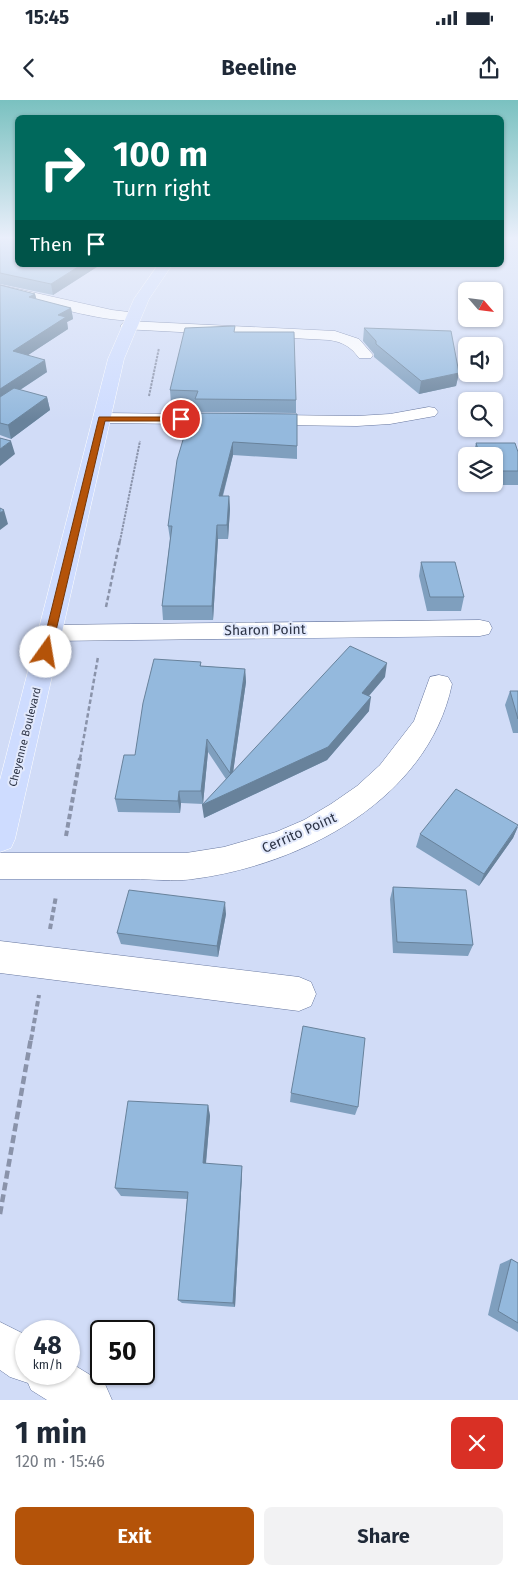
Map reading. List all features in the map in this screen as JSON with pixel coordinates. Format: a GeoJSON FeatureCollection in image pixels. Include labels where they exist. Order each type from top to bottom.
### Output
{"type":"FeatureCollection","features":[{"type":"Feature","properties":{"kind":"main road","name":"Cheyenne Boulevard"},"geometry":{"type":"LineString","coordinates":[[0,839],[116,359],[140,300]]}},
{"type":"Feature","properties":{"kind":"street"},"geometry":{"type":"LineString","coordinates":[[48,300],[130,321],[164,327],[347,337],[358,345],[365,355]]}},
{"type":"Feature","properties":{"kind":"street"},"geometry":{"type":"LineString","coordinates":[[102,418],[357,421],[390,419],[429,412]]}},
{"type":"Feature","properties":{"kind":"street","name":"Sharon Point"},"geometry":{"type":"LineString","coordinates":[[51,633],[480,628]]}},
{"type":"Feature","properties":{"kind":"street","name":"Cerrito Point"},"geometry":{"type":"LineString","coordinates":[[0,866],[192,866],[253,854],[299,836],[343,813],[375,788],[401,762],[422,732],[435,705],[439,684]]}},
{"type":"Feature","properties":{"kind":"street"},"geometry":{"type":"LineString","coordinates":[[0,956],[299,994]]}},
{"type":"Feature","properties":{"kind":"street"},"geometry":{"type":"LineString","coordinates":[[0,1344],[15,1354]]}},
{"type":"Feature","properties":{"kind":"street"},"geometry":{"type":"LineString","coordinates":[[65,1385],[89,1400]]}},
{"type":"Feature","properties":{"kind":"path"},"geometry":{"type":"LineString","coordinates":[[0,1214],[102,632],[164,327]]}},
{"type":"Feature","properties":{"kind":"building"},"geometry":{"type":"Polygon","coordinates":[[[0,300],[39,300],[71,308],[58,315],[66,317],[13,351],[45,360],[0,389],[0,300]]]}},
{"type":"Feature","properties":{"kind":"building"},"geometry":{"type":"Polygon","coordinates":[[[235,326],[234,332],[294,332],[296,400],[195,399],[198,391],[170,390],[185,328],[235,326]]]}},
{"type":"Feature","properties":{"kind":"building"},"geometry":{"type":"Polygon","coordinates":[[[364,328],[451,331],[458,373],[421,381],[376,344],[376,341],[364,328]]]}},
{"type":"Feature","properties":{"kind":"building"},"geometry":{"type":"Polygon","coordinates":[[[14,388],[47,397],[8,425],[0,423],[0,397],[14,388]]]}},
{"type":"Feature","properties":{"kind":"building"},"geometry":{"type":"Polygon","coordinates":[[[191,413],[297,414],[297,446],[233,442],[219,496],[229,496],[227,525],[217,525],[212,606],[162,606],[172,526],[168,526],[177,460],[191,413]]]}},
{"type":"Feature","properties":{"kind":"building"},"geometry":{"type":"Polygon","coordinates":[[[0,438],[11,441],[0,449],[0,438]]]}},
{"type":"Feature","properties":{"kind":"building"},"geometry":{"type":"Polygon","coordinates":[[[476,443],[515,443],[518,452],[518,471],[503,471],[503,447],[477,447],[476,443]]]}},
{"type":"Feature","properties":{"kind":"building"},"geometry":{"type":"Polygon","coordinates":[[[421,562],[455,562],[464,597],[430,597],[421,562]]]}},
{"type":"Feature","properties":{"kind":"building"},"geometry":{"type":"Polygon","coordinates":[[[350,646],[387,663],[362,693],[371,697],[328,747],[202,805],[350,646]]]}},
{"type":"Feature","properties":{"kind":"building"},"geometry":{"type":"Polygon","coordinates":[[[154,659],[201,662],[200,666],[245,669],[230,773],[207,739],[201,791],[179,791],[178,801],[115,799],[124,755],[135,755],[143,703],[154,659]]]}},
{"type":"Feature","properties":{"kind":"building"},"geometry":{"type":"Polygon","coordinates":[[[510,691],[518,691],[518,719],[510,691]]]}},
{"type":"Feature","properties":{"kind":"building"},"geometry":{"type":"Polygon","coordinates":[[[456,789],[518,825],[484,874],[420,834],[456,789]]]}},
{"type":"Feature","properties":{"kind":"building"},"geometry":{"type":"Polygon","coordinates":[[[393,887],[466,890],[473,945],[397,942],[393,887]]]}},
{"type":"Feature","properties":{"kind":"building"},"geometry":{"type":"Polygon","coordinates":[[[129,890],[225,902],[217,946],[117,933],[129,890]]]}},
{"type":"Feature","properties":{"kind":"building"},"geometry":{"type":"Polygon","coordinates":[[[303,1026],[365,1038],[358,1107],[291,1093],[303,1026]]]}},
{"type":"Feature","properties":{"kind":"building"},"geometry":{"type":"Polygon","coordinates":[[[128,1101],[208,1105],[203,1163],[242,1166],[233,1303],[178,1300],[188,1192],[115,1188],[128,1101]]]}},
{"type":"Feature","properties":{"kind":"building"},"geometry":{"type":"Polygon","coordinates":[[[511,1259],[518,1263],[518,1323],[498,1311],[511,1259]]]}},
{"type":"Feature","properties":{"kind":"route"},"geometry":{"type":"LineString","coordinates":[[46,652],[102,418],[181,419]]}}]}
